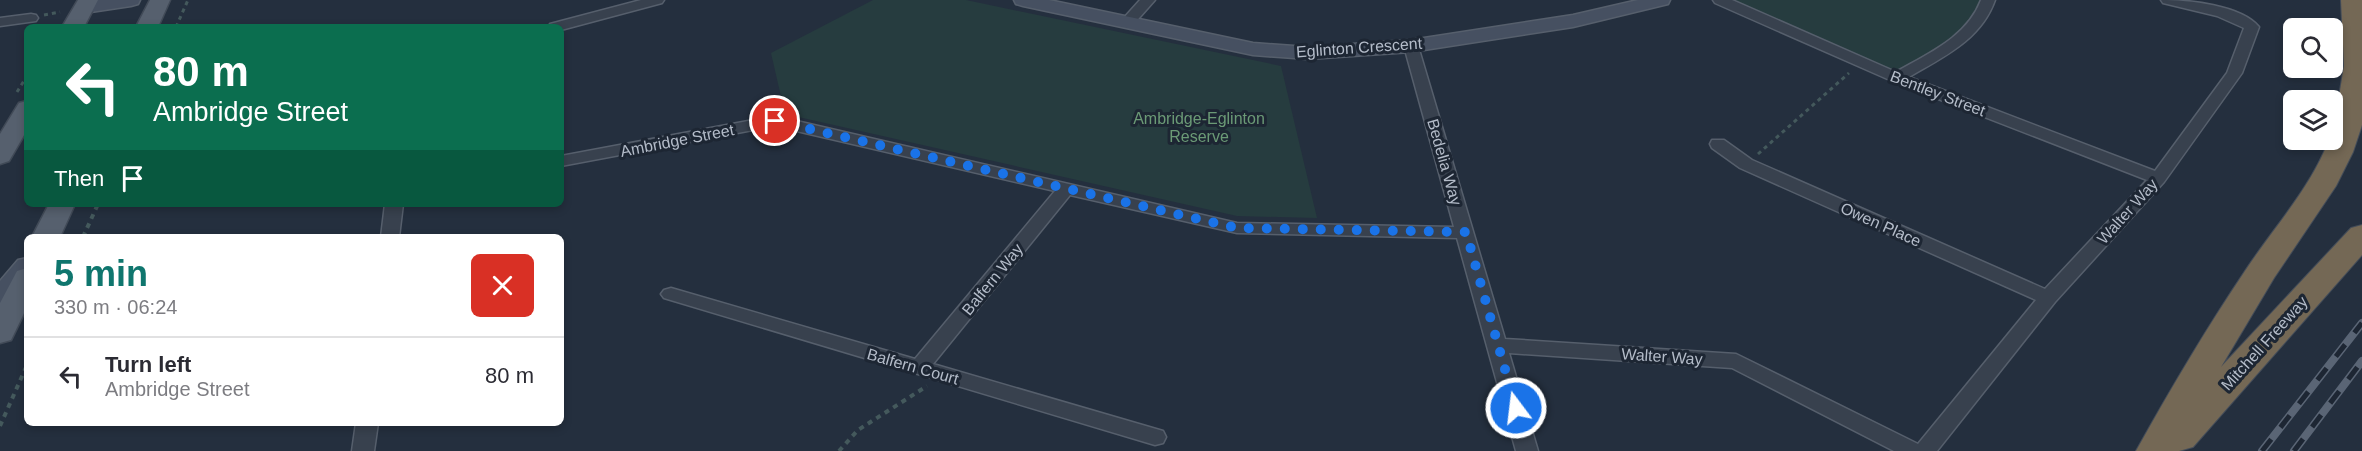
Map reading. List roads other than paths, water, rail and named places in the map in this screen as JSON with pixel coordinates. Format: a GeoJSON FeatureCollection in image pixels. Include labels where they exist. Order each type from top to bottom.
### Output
{"type":"FeatureCollection","features":[{"type":"Feature","properties":{"kind":"highway"},"geometry":{"type":"LineString","coordinates":[[2155,451],[2257,278],[2329,173],[2341,147],[2358,94],[2360,28],[2352,0]]}},
{"type":"Feature","properties":{"kind":"highway","name":"Mitchell Freeway"},"geometry":{"type":"LineString","coordinates":[[2166,451],[2362,235]]}},
{"type":"Feature","properties":{"kind":"main road"},"geometry":{"type":"LineString","coordinates":[[148,24],[160,0]]}},
{"type":"Feature","properties":{"kind":"main road"},"geometry":{"type":"LineString","coordinates":[[75,24],[86,4]]}},
{"type":"Feature","properties":{"kind":"main road"},"geometry":{"type":"LineString","coordinates":[[0,156],[24,113]]}},
{"type":"Feature","properties":{"kind":"main road"},"geometry":{"type":"LineString","coordinates":[[47,234],[61,207]]}},
{"type":"Feature","properties":{"kind":"main road"},"geometry":{"type":"LineString","coordinates":[[0,333],[24,283]]}},
{"type":"Feature","properties":{"kind":"street"},"geometry":{"type":"LineString","coordinates":[[86,4],[130,0]]}},
{"type":"Feature","properties":{"kind":"street"},"geometry":{"type":"LineString","coordinates":[[564,25],[657,0]]}},
{"type":"Feature","properties":{"kind":"street","name":"Eglinton Crescent"},"geometry":{"type":"LineString","coordinates":[[1023,0],[1253,49],[1308,53],[1411,46],[1574,21],[1661,0]]}},
{"type":"Feature","properties":{"kind":"street"},"geometry":{"type":"LineString","coordinates":[[1127,23],[1148,0]]}},
{"type":"Feature","properties":{"kind":"street","name":"Bentley Street"},"geometry":{"type":"LineString","coordinates":[[1720,0],[1897,78],[2158,178]]}},
{"type":"Feature","properties":{"kind":"street"},"geometry":{"type":"LineString","coordinates":[[1897,78],[1968,34],[1986,10],[1988,0]]}},
{"type":"Feature","properties":{"kind":"street","name":"Walter Way"},"geometry":{"type":"LineString","coordinates":[[1925,451],[2048,298],[2158,178],[2234,73],[2252,27],[2238,18],[2217,11],[2168,0]]}},
{"type":"Feature","properties":{"kind":"street"},"geometry":{"type":"LineString","coordinates":[[0,22],[31,18]]}},
{"type":"Feature","properties":{"kind":"street","name":"Bedelia Way"},"geometry":{"type":"LineString","coordinates":[[1411,46],[1527,451]]}},
{"type":"Feature","properties":{"kind":"street","name":"Ambridge Street"},"geometry":{"type":"LineString","coordinates":[[564,160],[775,121],[1237,228],[1466,232]]}},
{"type":"Feature","properties":{"kind":"street","name":"Owen Place"},"geometry":{"type":"LineString","coordinates":[[1718,144],[1746,164],[2048,298]]}},
{"type":"Feature","properties":{"kind":"street","name":"Balfern Way"},"geometry":{"type":"LineString","coordinates":[[919,368],[1065,190]]}},
{"type":"Feature","properties":{"kind":"street"},"geometry":{"type":"LineString","coordinates":[[390,234],[394,207]]}},
{"type":"Feature","properties":{"kind":"street"},"geometry":{"type":"LineString","coordinates":[[0,297],[24,269]]}},
{"type":"Feature","properties":{"kind":"street","name":"Balfern Court"},"geometry":{"type":"LineString","coordinates":[[671,294],[1155,437]]}},
{"type":"Feature","properties":{"kind":"street","name":"Walter Way"},"geometry":{"type":"LineString","coordinates":[[1498,345],[1736,361],[1913,451]]}},
{"type":"Feature","properties":{"kind":"street"},"geometry":{"type":"LineString","coordinates":[[363,451],[367,426]]}},
{"type":"Feature","properties":{"kind":"railway"},"geometry":{"type":"LineString","coordinates":[[2262,451],[2362,323]]}},
{"type":"Feature","properties":{"kind":"railway"},"geometry":{"type":"LineString","coordinates":[[2294,451],[2362,361]]}},
{"type":"Feature","properties":{"kind":"park label","name":"Ambridge-Eglinton Reserve"},"geometry":{"type":"Point","coordinates":[1199,127]}}]}
